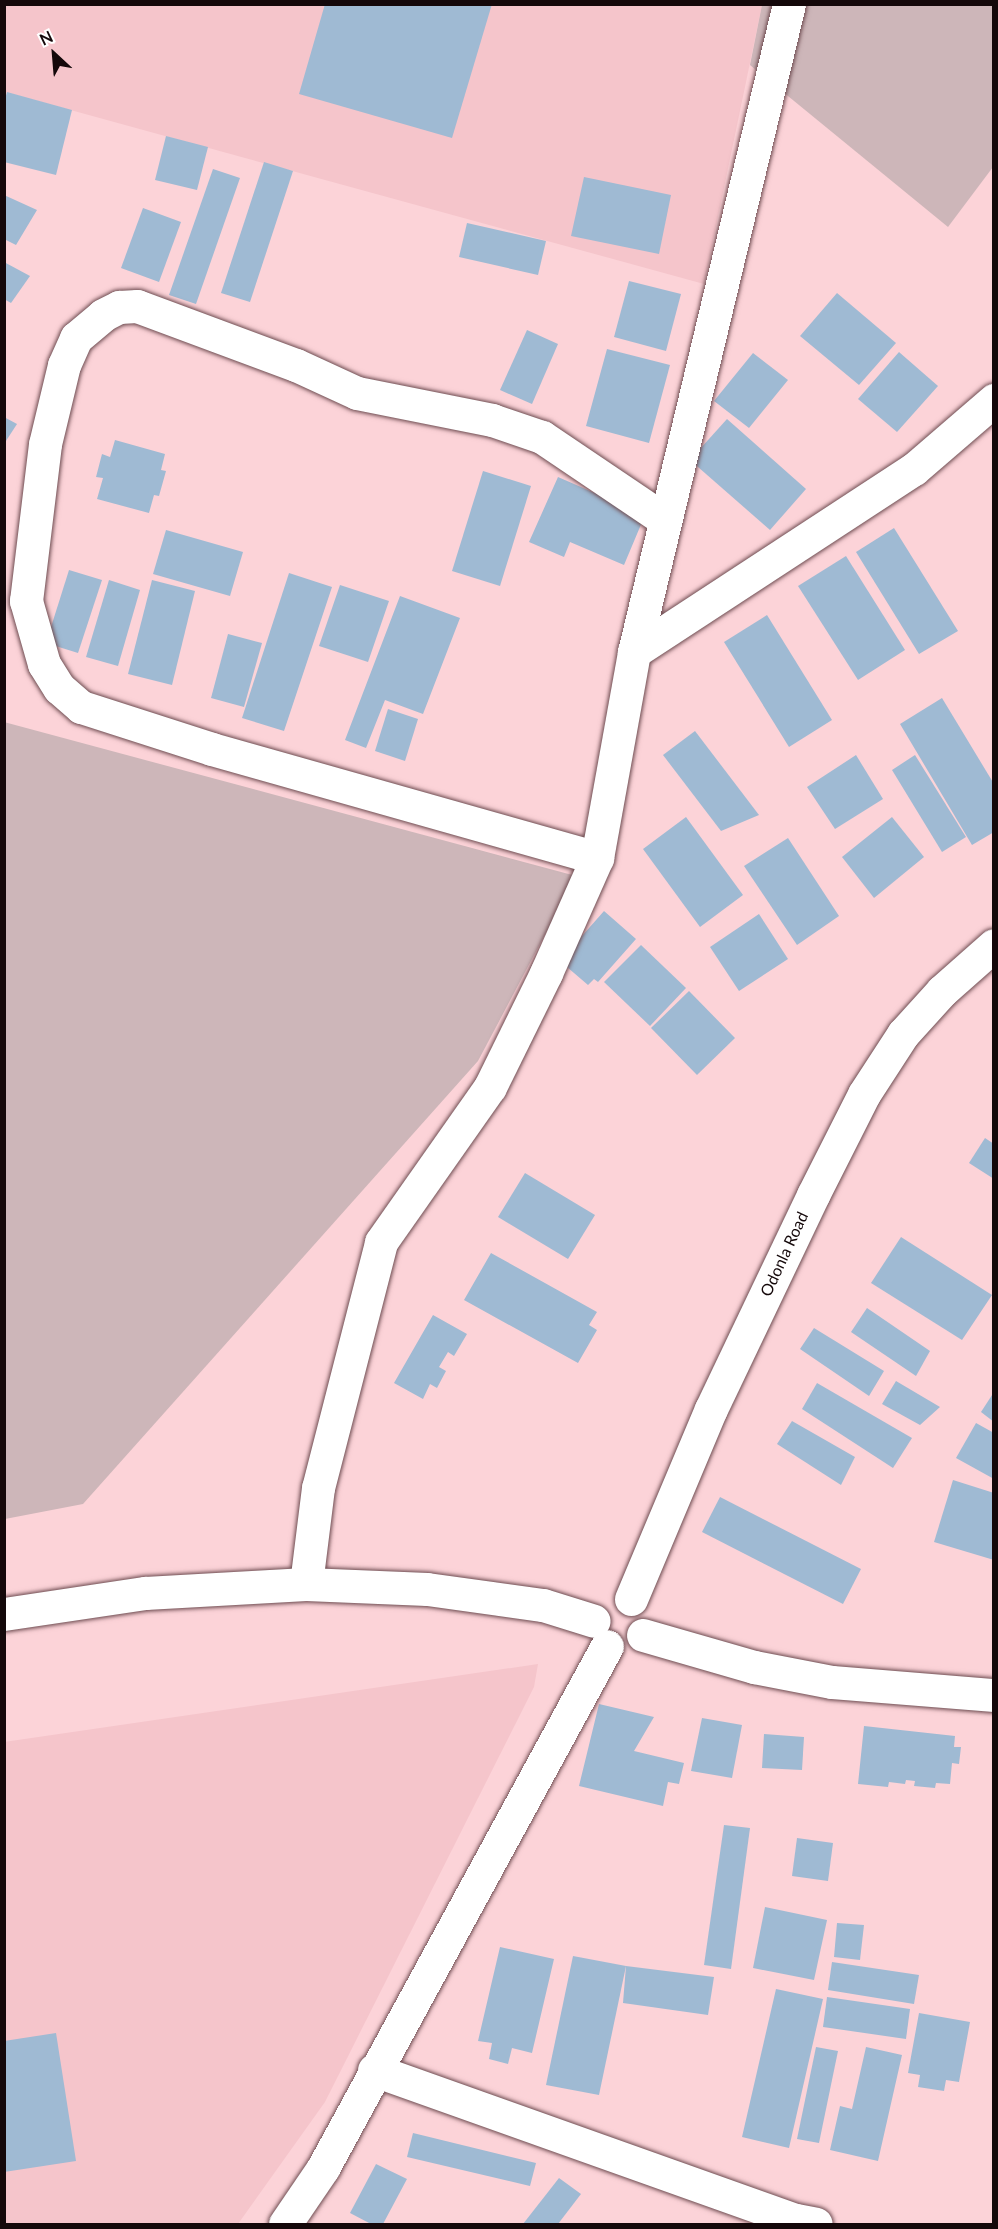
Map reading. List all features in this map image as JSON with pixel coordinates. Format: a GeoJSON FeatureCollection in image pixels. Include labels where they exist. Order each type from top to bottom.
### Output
{"type":"FeatureCollection","features":[{"type":"Feature","properties":{"kind":"street"},"geometry":{"type":"LineString","coordinates":[[306,1584],[318,1488],[381,1242],[490,1087],[546,973],[597,858],[634,652],[789,4]]}},
{"type":"Feature","properties":{"kind":"street"},"geometry":{"type":"LineString","coordinates":[[597,858],[212,749],[81,707],[59,688],[44,663],[26,601],[45,444],[64,365],[76,338],[103,315],[119,307],[137,306],[296,365],[357,393],[492,420],[542,437],[665,520]]}},
{"type":"Feature","properties":{"kind":"street"},"geometry":{"type":"LineString","coordinates":[[634,652],[914,469],[993,400]]}},
{"type":"Feature","properties":{"kind":"street","name":"Odonla Road"},"geometry":{"type":"LineString","coordinates":[[631,1599],[711,1408],[864,1094],[903,1034],[942,991],[993,945]]}},
{"type":"Feature","properties":{"kind":"street"},"geometry":{"type":"LineString","coordinates":[[4,1614],[145,1593],[306,1584],[427,1589],[543,1605],[600,1634],[628,1647],[643,1635],[644,1614],[639,1605],[631,1599],[611,1598],[596,1611],[600,1634],[323,2168],[285,2224]]}},
{"type":"Feature","properties":{"kind":"street"},"geometry":{"type":"LineString","coordinates":[[643,1635],[754,1667],[832,1682],[993,1695]]}},
{"type":"Feature","properties":{"kind":"street"},"geometry":{"type":"LineString","coordinates":[[374,2070],[802,2223]]}},
{"type":"Feature","properties":{"kind":"shaded area"},"geometry":{"type":"Polygon","coordinates":[[[4,5],[762,5],[704,284],[5,92],[4,5]]]}},
{"type":"Feature","properties":{"kind":"shaded area"},"geometry":{"type":"Polygon","coordinates":[[[762,5],[993,5],[993,167],[948,227],[750,65],[762,5]]]}},
{"type":"Feature","properties":{"kind":"shaded area"},"geometry":{"type":"Polygon","coordinates":[[[4,722],[576,876],[478,1061],[83,1504],[5,1519],[4,722]]]}},
{"type":"Feature","properties":{"kind":"shaded area"},"geometry":{"type":"Polygon","coordinates":[[[538,1664],[534,1687],[325,2102],[238,2224],[5,2224],[4,1742],[538,1664]]]}},
{"type":"Feature","properties":{"kind":"building"},"geometry":{"type":"Polygon","coordinates":[[[325,4],[492,4],[452,138],[299,94],[325,4]]]}},
{"type":"Feature","properties":{"kind":"building"},"geometry":{"type":"Polygon","coordinates":[[[7,92],[72,110],[56,175],[4,162],[4,102],[7,92]]]}},
{"type":"Feature","properties":{"kind":"building"},"geometry":{"type":"Polygon","coordinates":[[[166,136],[208,147],[197,190],[155,180],[166,136]]]}},
{"type":"Feature","properties":{"kind":"building"},"geometry":{"type":"Polygon","coordinates":[[[264,162],[293,171],[250,302],[221,293],[264,162]]]}},
{"type":"Feature","properties":{"kind":"building"},"geometry":{"type":"Polygon","coordinates":[[[213,169],[240,178],[196,304],[169,295],[213,169]]]}},
{"type":"Feature","properties":{"kind":"building"},"geometry":{"type":"Polygon","coordinates":[[[584,177],[671,195],[659,254],[571,236],[584,177]]]}},
{"type":"Feature","properties":{"kind":"building"},"geometry":{"type":"Polygon","coordinates":[[[4,195],[37,210],[16,245],[4,239],[4,195]]]}},
{"type":"Feature","properties":{"kind":"building"},"geometry":{"type":"Polygon","coordinates":[[[143,208],[181,222],[159,282],[121,268],[143,208]]]}},
{"type":"Feature","properties":{"kind":"building"},"geometry":{"type":"Polygon","coordinates":[[[467,223],[546,241],[538,275],[459,257],[467,223]]]}},
{"type":"Feature","properties":{"kind":"building"},"geometry":{"type":"Polygon","coordinates":[[[4,262],[30,276],[11,303],[4,299],[4,262]]]}},
{"type":"Feature","properties":{"kind":"building"},"geometry":{"type":"Polygon","coordinates":[[[629,281],[681,294],[666,351],[614,337],[629,281]]]}},
{"type":"Feature","properties":{"kind":"building"},"geometry":{"type":"Polygon","coordinates":[[[837,293],[896,343],[859,385],[800,336],[837,293]]]}},
{"type":"Feature","properties":{"kind":"building"},"geometry":{"type":"Polygon","coordinates":[[[527,330],[558,344],[532,404],[500,390],[527,330]]]}},
{"type":"Feature","properties":{"kind":"building"},"geometry":{"type":"Polygon","coordinates":[[[607,349],[670,365],[649,443],[586,426],[607,349]]]}},
{"type":"Feature","properties":{"kind":"building"},"geometry":{"type":"Polygon","coordinates":[[[899,352],[938,386],[897,432],[858,399],[899,352]]]}},
{"type":"Feature","properties":{"kind":"building"},"geometry":{"type":"Polygon","coordinates":[[[753,353],[788,380],[749,428],[714,401],[753,353]]]}},
{"type":"Feature","properties":{"kind":"building"},"geometry":{"type":"Polygon","coordinates":[[[4,417],[17,424],[4,444],[4,417]]]}},
{"type":"Feature","properties":{"kind":"building"},"geometry":{"type":"Polygon","coordinates":[[[727,419],[806,489],[770,530],[690,460],[727,419]]]}},
{"type":"Feature","properties":{"kind":"building"},"geometry":{"type":"Polygon","coordinates":[[[115,440],[165,454],[161,470],[166,471],[159,496],[154,495],[149,513],[97,499],[103,478],[96,477],[102,454],[110,457],[115,440]]]}},
{"type":"Feature","properties":{"kind":"building"},"geometry":{"type":"Polygon","coordinates":[[[483,471],[531,486],[500,586],[452,571],[483,471]]]}},
{"type":"Feature","properties":{"kind":"building"},"geometry":{"type":"Polygon","coordinates":[[[558,477],[645,515],[624,565],[570,542],[564,557],[529,542],[558,477]]]}},
{"type":"Feature","properties":{"kind":"building"},"geometry":{"type":"Polygon","coordinates":[[[894,528],[958,631],[919,654],[856,552],[894,528]]]}},
{"type":"Feature","properties":{"kind":"building"},"geometry":{"type":"Polygon","coordinates":[[[166,530],[243,552],[230,596],[153,574],[166,530]]]}},
{"type":"Feature","properties":{"kind":"building"},"geometry":{"type":"Polygon","coordinates":[[[846,556],[905,650],[858,680],[798,586],[846,556]]]}},
{"type":"Feature","properties":{"kind":"building"},"geometry":{"type":"Polygon","coordinates":[[[69,570],[102,580],[78,653],[46,643],[69,570]]]}},
{"type":"Feature","properties":{"kind":"building"},"geometry":{"type":"Polygon","coordinates":[[[289,573],[332,587],[284,731],[242,718],[289,573]]]}},
{"type":"Feature","properties":{"kind":"building"},"geometry":{"type":"Polygon","coordinates":[[[109,580],[140,590],[118,666],[86,657],[109,580]]]}},
{"type":"Feature","properties":{"kind":"building"},"geometry":{"type":"Polygon","coordinates":[[[152,580],[195,591],[172,685],[128,674],[152,580]]]}},
{"type":"Feature","properties":{"kind":"building"},"geometry":{"type":"Polygon","coordinates":[[[340,585],[389,601],[368,662],[319,646],[340,585]]]}},
{"type":"Feature","properties":{"kind":"building"},"geometry":{"type":"Polygon","coordinates":[[[400,596],[460,618],[423,714],[385,700],[366,748],[345,740],[400,596]]]}},
{"type":"Feature","properties":{"kind":"building"},"geometry":{"type":"Polygon","coordinates":[[[767,615],[832,720],[789,747],[724,642],[767,615]]]}},
{"type":"Feature","properties":{"kind":"building"},"geometry":{"type":"Polygon","coordinates":[[[228,634],[262,643],[244,707],[211,698],[228,634]]]}},
{"type":"Feature","properties":{"kind":"building"},"geometry":{"type":"Polygon","coordinates":[[[942,698],[994,784],[994,832],[972,845],[900,724],[942,698]]]}},
{"type":"Feature","properties":{"kind":"building"},"geometry":{"type":"Polygon","coordinates":[[[388,709],[418,719],[405,761],[375,751],[388,709]]]}},
{"type":"Feature","properties":{"kind":"building"},"geometry":{"type":"Polygon","coordinates":[[[695,731],[759,815],[721,831],[663,755],[695,731]]]}},
{"type":"Feature","properties":{"kind":"building"},"geometry":{"type":"Polygon","coordinates":[[[856,755],[883,799],[835,829],[807,787],[856,755]]]}},
{"type":"Feature","properties":{"kind":"building"},"geometry":{"type":"Polygon","coordinates":[[[915,755],[966,837],[942,852],[892,770],[915,755]]]}},
{"type":"Feature","properties":{"kind":"building"},"geometry":{"type":"Polygon","coordinates":[[[686,817],[743,895],[700,927],[643,849],[686,817]]]}},
{"type":"Feature","properties":{"kind":"building"},"geometry":{"type":"Polygon","coordinates":[[[892,817],[924,857],[874,898],[842,857],[892,817]]]}},
{"type":"Feature","properties":{"kind":"building"},"geometry":{"type":"Polygon","coordinates":[[[788,838],[839,916],[797,945],[744,866],[788,838]]]}},
{"type":"Feature","properties":{"kind":"building"},"geometry":{"type":"Polygon","coordinates":[[[604,911],[636,939],[598,982],[594,979],[588,985],[560,961],[604,911]]]}},
{"type":"Feature","properties":{"kind":"building"},"geometry":{"type":"Polygon","coordinates":[[[759,914],[788,959],[739,991],[710,947],[759,914]]]}},
{"type":"Feature","properties":{"kind":"building"},"geometry":{"type":"Polygon","coordinates":[[[641,945],[686,988],[650,1026],[604,982],[641,945]]]}},
{"type":"Feature","properties":{"kind":"building"},"geometry":{"type":"Polygon","coordinates":[[[689,991],[735,1038],[697,1075],[651,1028],[689,991]]]}},
{"type":"Feature","properties":{"kind":"building"},"geometry":{"type":"Polygon","coordinates":[[[985,1138],[994,1144],[994,1179],[969,1163],[985,1138]]]}},
{"type":"Feature","properties":{"kind":"building"},"geometry":{"type":"Polygon","coordinates":[[[525,1173],[595,1215],[568,1259],[498,1217],[525,1173]]]}},
{"type":"Feature","properties":{"kind":"building"},"geometry":{"type":"Polygon","coordinates":[[[901,1237],[992,1295],[962,1340],[871,1283],[901,1237]]]}},
{"type":"Feature","properties":{"kind":"building"},"geometry":{"type":"Polygon","coordinates":[[[491,1253],[597,1312],[589,1325],[597,1330],[578,1363],[464,1300],[491,1253]]]}},
{"type":"Feature","properties":{"kind":"building"},"geometry":{"type":"Polygon","coordinates":[[[867,1308],[930,1351],[916,1376],[851,1332],[867,1308]]]}},
{"type":"Feature","properties":{"kind":"building"},"geometry":{"type":"Polygon","coordinates":[[[433,1315],[467,1334],[454,1356],[448,1352],[439,1367],[446,1371],[437,1388],[430,1384],[423,1399],[394,1383],[433,1315]]]}},
{"type":"Feature","properties":{"kind":"building"},"geometry":{"type":"Polygon","coordinates":[[[814,1328],[884,1371],[869,1396],[800,1349],[814,1328]]]}},
{"type":"Feature","properties":{"kind":"building"},"geometry":{"type":"Polygon","coordinates":[[[896,1381],[940,1407],[920,1425],[882,1404],[896,1381]]]}},
{"type":"Feature","properties":{"kind":"building"},"geometry":{"type":"Polygon","coordinates":[[[817,1383],[912,1438],[893,1468],[802,1409],[817,1383]]]}},
{"type":"Feature","properties":{"kind":"building"},"geometry":{"type":"Polygon","coordinates":[[[994,1392],[994,1422],[981,1412],[994,1392]]]}},
{"type":"Feature","properties":{"kind":"building"},"geometry":{"type":"Polygon","coordinates":[[[792,1421],[855,1457],[841,1485],[777,1444],[792,1421]]]}},
{"type":"Feature","properties":{"kind":"building"},"geometry":{"type":"Polygon","coordinates":[[[976,1423],[994,1433],[994,1479],[956,1458],[976,1423]]]}},
{"type":"Feature","properties":{"kind":"building"},"geometry":{"type":"Polygon","coordinates":[[[953,1480],[994,1493],[994,1560],[934,1542],[953,1480]]]}},
{"type":"Feature","properties":{"kind":"building"},"geometry":{"type":"Polygon","coordinates":[[[720,1497],[861,1569],[843,1604],[702,1532],[720,1497]]]}},
{"type":"Feature","properties":{"kind":"building"},"geometry":{"type":"Polygon","coordinates":[[[599,1704],[654,1717],[634,1751],[684,1763],[679,1784],[668,1782],[663,1806],[579,1786],[599,1704]]]}},
{"type":"Feature","properties":{"kind":"building"},"geometry":{"type":"Polygon","coordinates":[[[702,1718],[742,1725],[732,1778],[691,1771],[702,1718]]]}},
{"type":"Feature","properties":{"kind":"building"},"geometry":{"type":"Polygon","coordinates":[[[864,1726],[955,1736],[954,1747],[961,1747],[959,1764],[952,1763],[950,1784],[936,1783],[935,1788],[914,1786],[915,1781],[906,1780],[905,1784],[889,1782],[888,1787],[858,1784],[864,1726]]]}},
{"type":"Feature","properties":{"kind":"building"},"geometry":{"type":"Polygon","coordinates":[[[764,1734],[804,1737],[802,1770],[762,1768],[764,1734]]]}},
{"type":"Feature","properties":{"kind":"building"},"geometry":{"type":"Polygon","coordinates":[[[724,1825],[750,1828],[731,1969],[704,1965],[724,1825]]]}},
{"type":"Feature","properties":{"kind":"building"},"geometry":{"type":"Polygon","coordinates":[[[797,1838],[833,1843],[828,1881],[792,1876],[797,1838]]]}},
{"type":"Feature","properties":{"kind":"building"},"geometry":{"type":"Polygon","coordinates":[[[765,1907],[827,1920],[814,1980],[753,1968],[765,1907]]]}},
{"type":"Feature","properties":{"kind":"building"},"geometry":{"type":"Polygon","coordinates":[[[837,1923],[864,1925],[860,1960],[834,1957],[837,1923]]]}},
{"type":"Feature","properties":{"kind":"building"},"geometry":{"type":"Polygon","coordinates":[[[500,1947],[554,1959],[532,2053],[512,2048],[508,2064],[489,2059],[492,2043],[478,2041],[500,1947]]]}},
{"type":"Feature","properties":{"kind":"building"},"geometry":{"type":"Polygon","coordinates":[[[573,1956],[626,1966],[599,2095],[546,2085],[573,1956]]]}},
{"type":"Feature","properties":{"kind":"building"},"geometry":{"type":"Polygon","coordinates":[[[832,1962],[919,1975],[914,2004],[828,1990],[832,1962]]]}},
{"type":"Feature","properties":{"kind":"building"},"geometry":{"type":"Polygon","coordinates":[[[626,1966],[714,1977],[708,2015],[623,2003],[626,1966]]]}},
{"type":"Feature","properties":{"kind":"building"},"geometry":{"type":"Polygon","coordinates":[[[776,1989],[823,1999],[789,2148],[742,2137],[776,1989]]]}},
{"type":"Feature","properties":{"kind":"building"},"geometry":{"type":"Polygon","coordinates":[[[827,1997],[910,2009],[906,2039],[823,2027],[827,1997]]]}},
{"type":"Feature","properties":{"kind":"building"},"geometry":{"type":"Polygon","coordinates":[[[919,2013],[970,2022],[959,2082],[946,2080],[944,2091],[918,2087],[920,2075],[908,2073],[919,2013]]]}},
{"type":"Feature","properties":{"kind":"building"},"geometry":{"type":"Polygon","coordinates":[[[56,2033],[76,2161],[4,2172],[4,2041],[56,2033]]]}},
{"type":"Feature","properties":{"kind":"building"},"geometry":{"type":"Polygon","coordinates":[[[816,2047],[838,2051],[819,2143],[797,2139],[816,2047]]]}},
{"type":"Feature","properties":{"kind":"building"},"geometry":{"type":"Polygon","coordinates":[[[866,2047],[902,2055],[878,2161],[830,2150],[840,2106],[852,2109],[866,2047]]]}},
{"type":"Feature","properties":{"kind":"building"},"geometry":{"type":"Polygon","coordinates":[[[413,2133],[536,2163],[530,2186],[407,2157],[413,2133]]]}},
{"type":"Feature","properties":{"kind":"building"},"geometry":{"type":"Polygon","coordinates":[[[376,2164],[407,2179],[383,2224],[371,2224],[350,2213],[376,2164]]]}},
{"type":"Feature","properties":{"kind":"building"},"geometry":{"type":"Polygon","coordinates":[[[559,2178],[581,2194],[558,2224],[523,2224],[559,2178]]]}}]}
